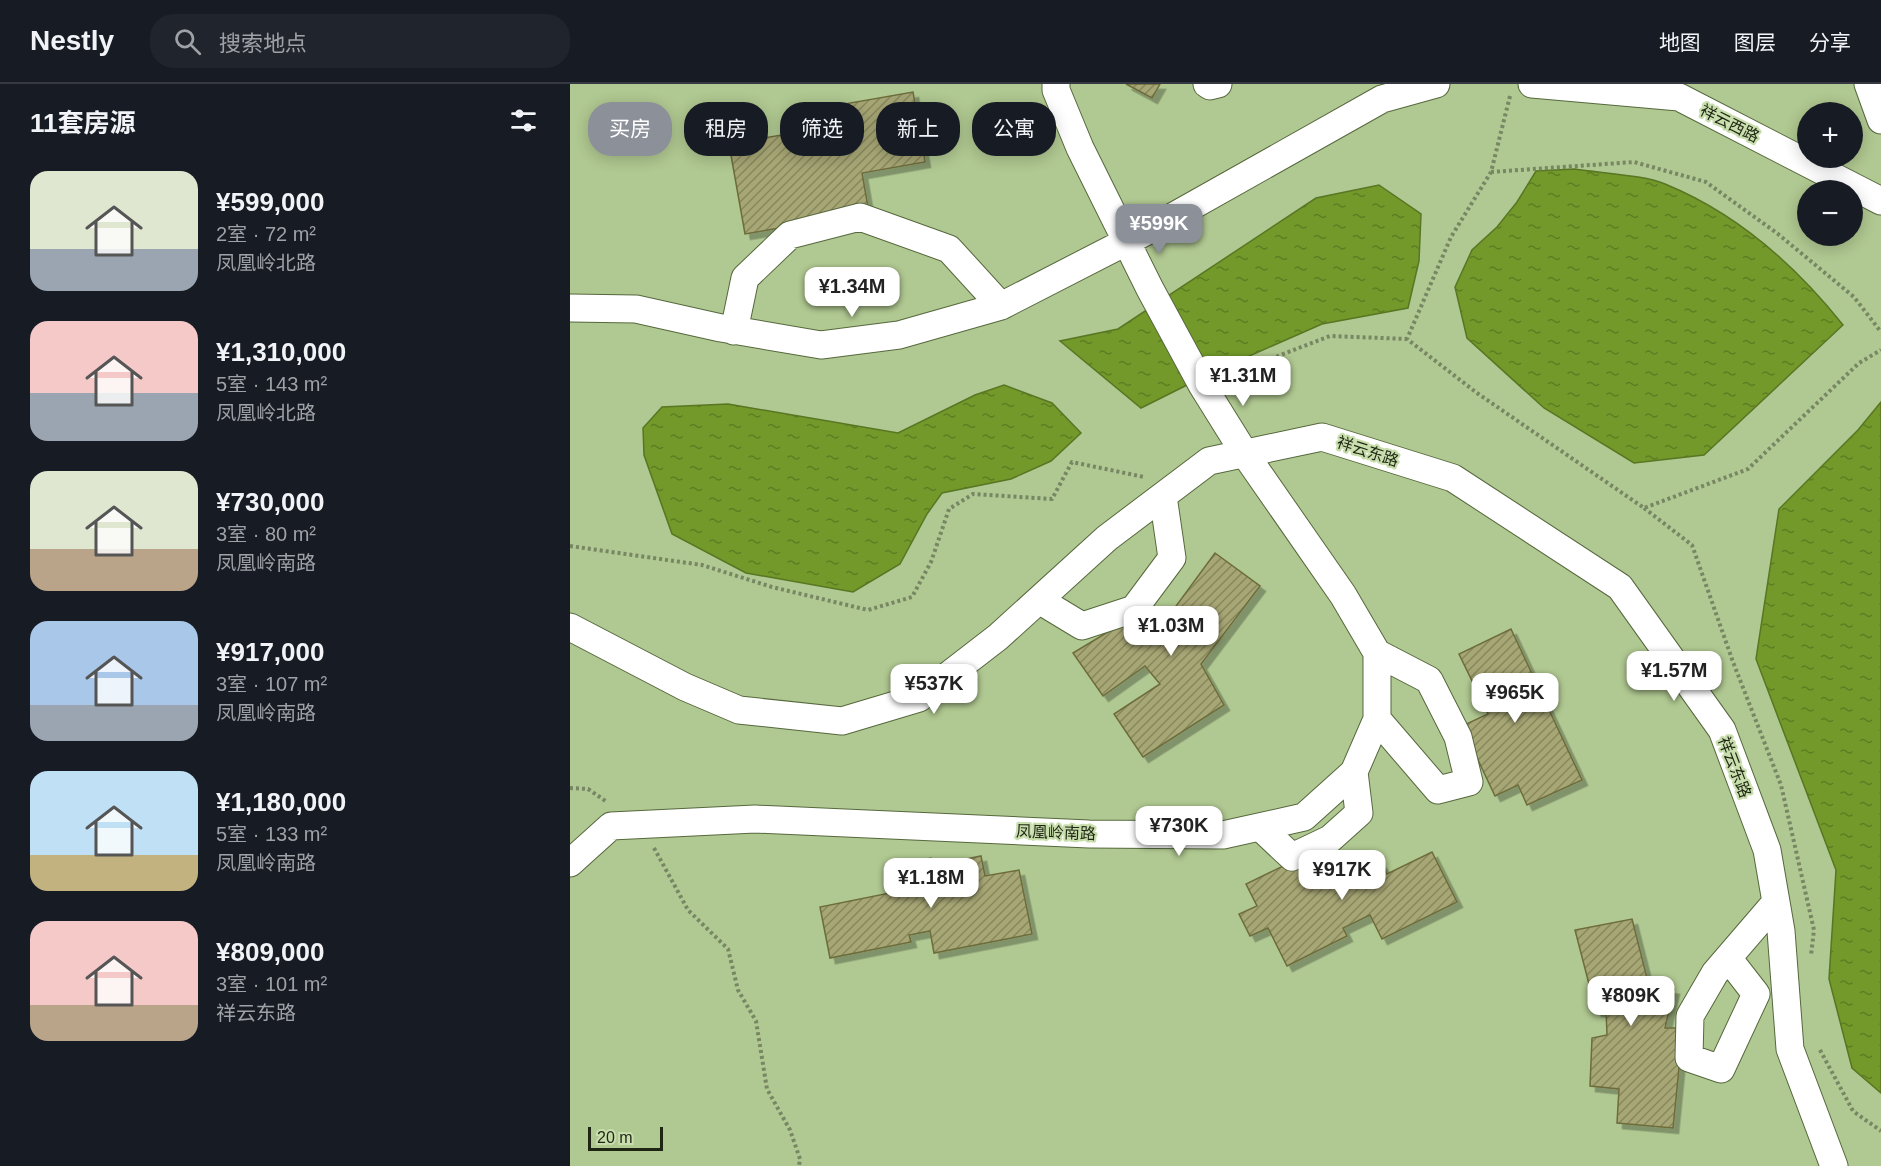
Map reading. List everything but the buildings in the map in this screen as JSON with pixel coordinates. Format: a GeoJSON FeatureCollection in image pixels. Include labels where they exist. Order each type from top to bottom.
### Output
{"type":"FeatureCollection","features":[{"type":"Feature","properties":{"kind":"street"},"geometry":{"type":"LineString","coordinates":[[1056,84],[1056,90],[1080,148],[1150,289],[1202,385],[1245,454],[1343,595],[1377,653],[1429,680],[1458,737],[1469,782],[1438,790],[1377,719]]}},
{"type":"Feature","properties":{"kind":"street"},"geometry":{"type":"LineString","coordinates":[[1207,84],[1210,86],[1218,84]]}},
{"type":"Feature","properties":{"kind":"street"},"geometry":{"type":"LineString","coordinates":[[570,308],[636,309],[734,331],[821,345],[899,335],[1001,306],[1127,241],[1382,99],[1436,84]]}},
{"type":"Feature","properties":{"kind":"street"},"geometry":{"type":"LineString","coordinates":[[1868,84],[1881,120]]}},
{"type":"Feature","properties":{"kind":"street","name":"祥云西路"},"geometry":{"type":"LineString","coordinates":[[1521,89],[1610,88],[1679,97],[1881,201]]}},
{"type":"Feature","properties":{"kind":"street"},"geometry":{"type":"LineString","coordinates":[[734,331],[745,278],[790,235],[860,217],[949,249],[1001,306]]}},
{"type":"Feature","properties":{"kind":"street","name":"祥云东路"},"geometry":{"type":"LineString","coordinates":[[570,627],[685,687],[739,710],[842,721],[919,698],[998,637],[1107,538],[1209,461],[1322,437],[1453,478],[1620,587],[1722,730],[1767,850],[1781,931],[1790,1049],[1834,1166]]}},
{"type":"Feature","properties":{"kind":"street"},"geometry":{"type":"LineString","coordinates":[[1039,600],[1082,626],[1134,609],[1172,558],[1170,491]]}},
{"type":"Feature","properties":{"kind":"street","name":"凤凰岭南路"},"geometry":{"type":"LineString","coordinates":[[570,863],[611,826],[640,824],[755,819],[1089,834],[1223,836],[1304,817],[1354,772],[1377,719],[1377,653]]}},
{"type":"Feature","properties":{"kind":"street"},"geometry":{"type":"LineString","coordinates":[[1260,827],[1292,857],[1330,839],[1359,813],[1354,772]]}},
{"type":"Feature","properties":{"kind":"street"},"geometry":{"type":"LineString","coordinates":[[1728,958],[1776,902]]}},
{"type":"Feature","properties":{"kind":"path"},"geometry":{"type":"LineString","coordinates":[[1407,339],[1451,237],[1491,172],[1521,89]]}},
{"type":"Feature","properties":{"kind":"path"},"geometry":{"type":"LineString","coordinates":[[1491,172],[1634,162],[1706,182],[1778,234],[1854,297],[1881,332]]}},
{"type":"Feature","properties":{"kind":"path"},"geometry":{"type":"LineString","coordinates":[[1202,385],[1330,336],[1407,339],[1477,393],[1644,508],[1748,469],[1859,363],[1881,350]]}},
{"type":"Feature","properties":{"kind":"path"},"geometry":{"type":"LineString","coordinates":[[570,546],[702,565],[772,587],[868,610],[912,597],[931,562],[949,509],[973,494],[1052,499],[1072,462],[1170,491]]}},
{"type":"Feature","properties":{"kind":"path"},"geometry":{"type":"LineString","coordinates":[[570,788],[588,789],[640,824],[688,910],[728,949],[738,990],[756,1021],[767,1089],[790,1130],[800,1159],[799,1166]]}},
{"type":"Feature","properties":{"kind":"shaded area"},"geometry":{"type":"Polygon","coordinates":[[[570,84],[1881,84],[1881,1166],[570,1166],[570,84]]]}},
{"type":"Feature","properties":{"kind":"water"},"geometry":{"type":"Polygon","coordinates":[[[1575,169],[1656,181],[1716,210],[1763,243],[1785,262],[1843,325],[1704,455],[1634,463],[1544,408],[1467,338],[1455,287],[1472,250],[1497,227],[1517,202],[1536,171],[1575,169]]]}},
{"type":"Feature","properties":{"kind":"water"},"geometry":{"type":"Polygon","coordinates":[[[1379,185],[1421,214],[1419,261],[1408,308],[1322,324],[1213,372],[1141,408],[1060,341],[1118,329],[1316,198],[1379,185]]]}},
{"type":"Feature","properties":{"kind":"water"},"geometry":{"type":"Polygon","coordinates":[[[1004,385],[1052,403],[1081,433],[1051,461],[1011,479],[942,493],[927,514],[900,564],[853,592],[746,573],[672,534],[644,455],[643,428],[662,407],[728,404],[898,433],[975,395],[1004,385]]]}},
{"type":"Feature","properties":{"kind":"water"},"geometry":{"type":"Polygon","coordinates":[[[1881,402],[1881,1093],[1852,1068],[1829,979],[1836,870],[1756,659],[1779,509],[1858,430],[1881,402]]]}}]}
